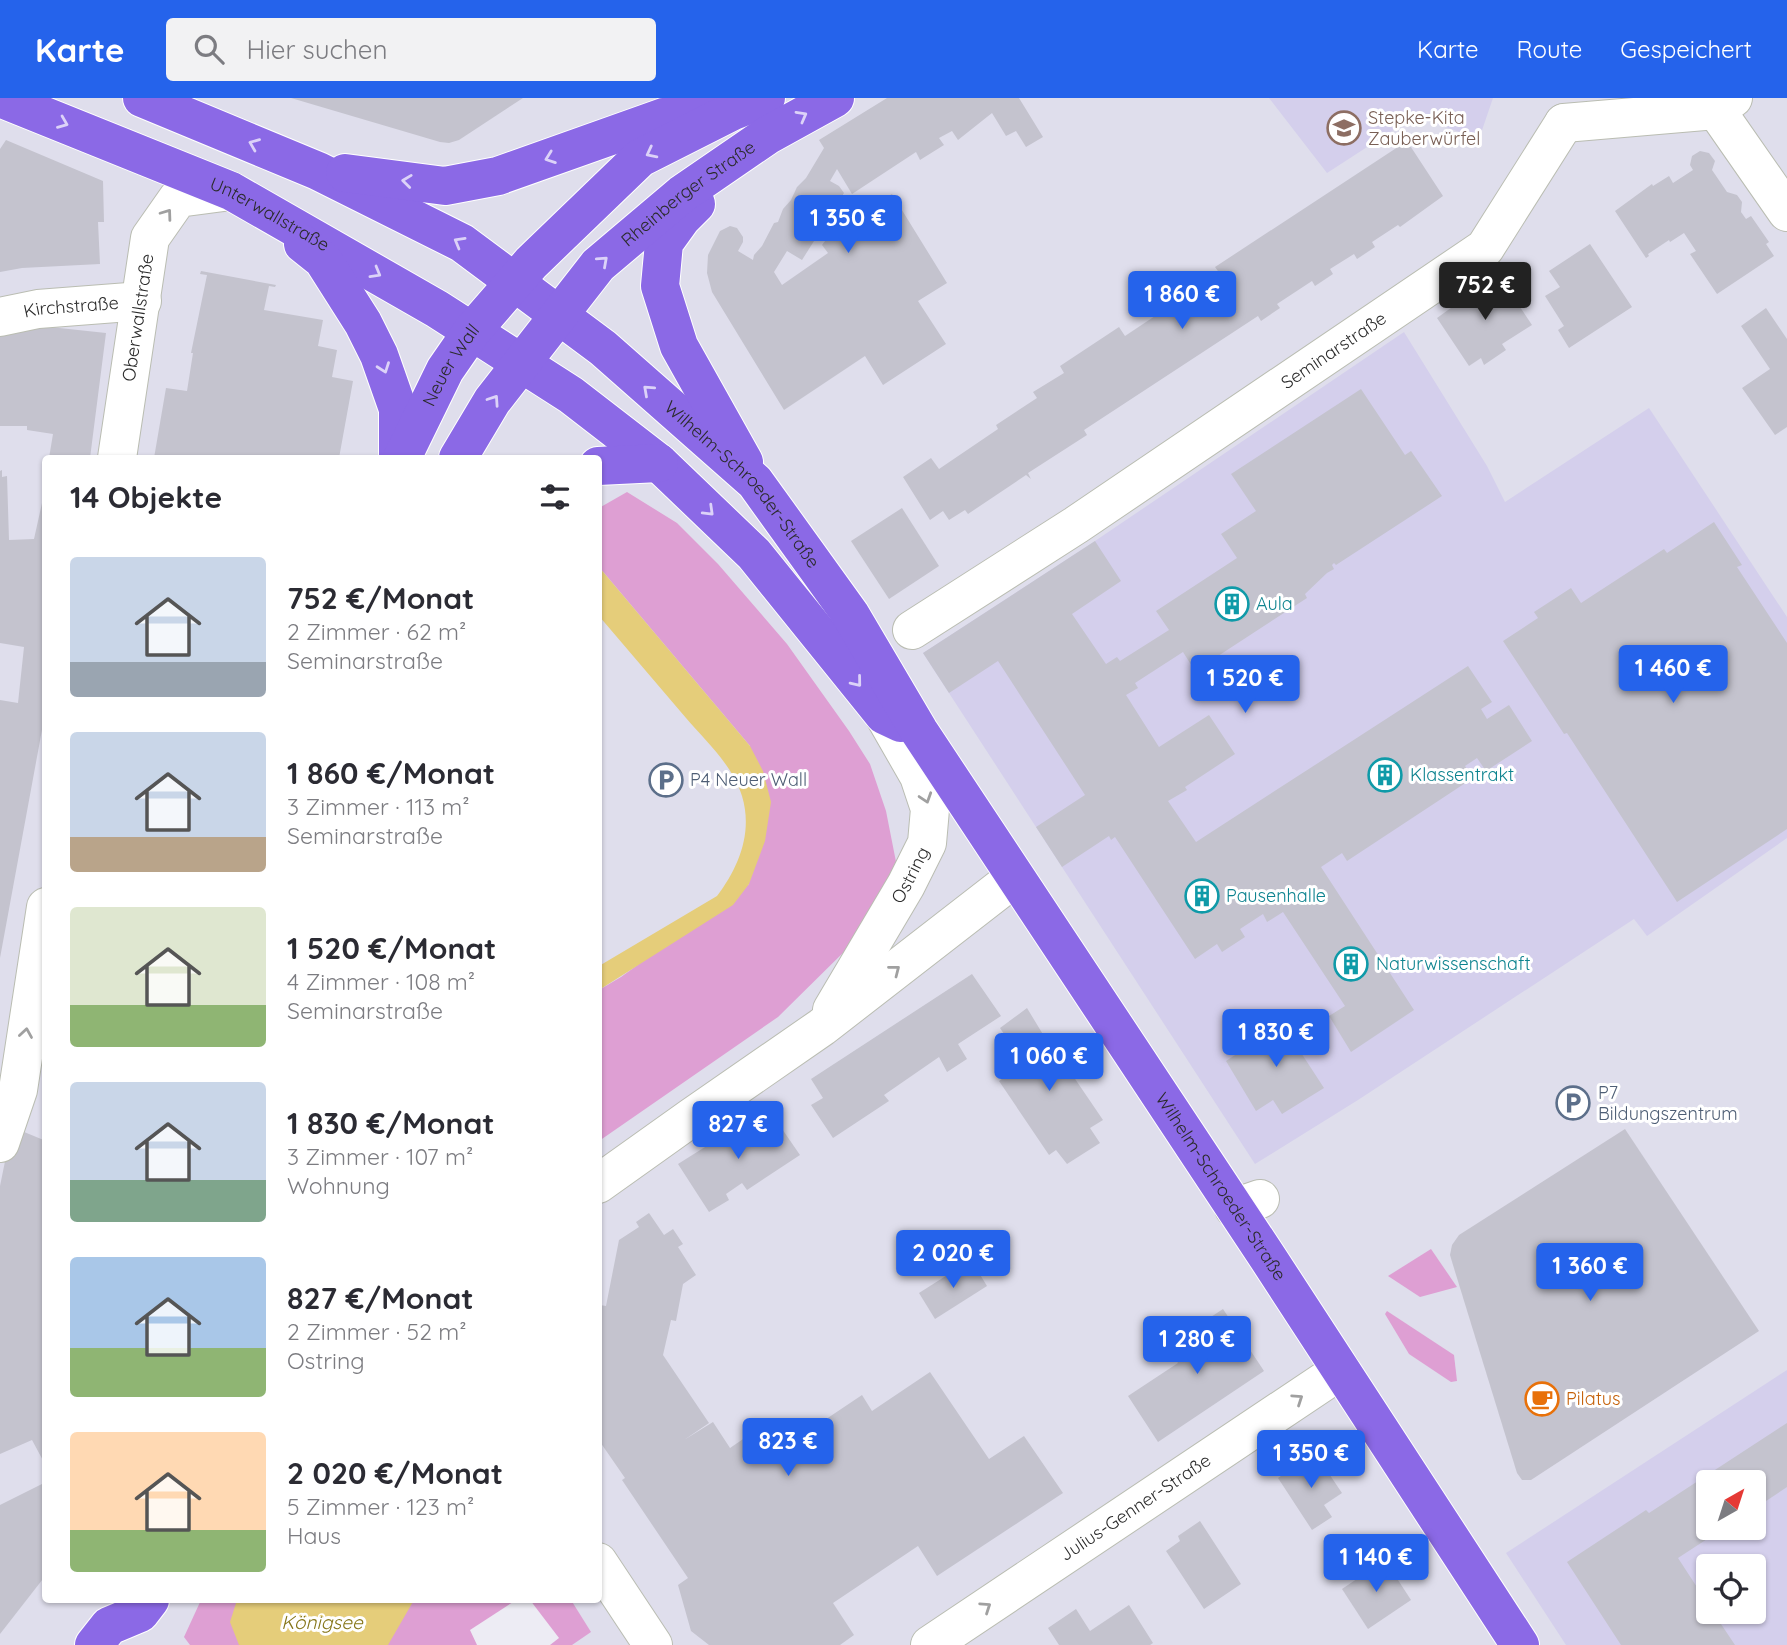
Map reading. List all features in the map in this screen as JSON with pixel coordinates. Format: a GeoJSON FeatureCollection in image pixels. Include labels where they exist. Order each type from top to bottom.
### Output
{"type":"FeatureCollection","features":[{"type":"Feature","properties":{"kind":"main road","name":"Unterwallstraße"},"geometry":{"type":"LineString","coordinates":[[0,98],[231,191],[472,331],[521,363]]}},
{"type":"Feature","properties":{"kind":"main road"},"geometry":{"type":"LineString","coordinates":[[142,98],[318,170],[462,243],[515,281]]}},
{"type":"Feature","properties":{"kind":"main road","name":"Rheinberger Straße"},"geometry":{"type":"LineString","coordinates":[[515,281],[640,159],[756,115],[835,98]]}},
{"type":"Feature","properties":{"kind":"main road"},"geometry":{"type":"LineString","coordinates":[[318,170],[445,186],[498,176],[664,117],[756,115]]}},
{"type":"Feature","properties":{"kind":"main road"},"geometry":{"type":"LineString","coordinates":[[755,482],[679,346],[660,286],[664,243],[756,115]]}},
{"type":"Feature","properties":{"kind":"main road","name":"Rheinberger Straße"},"geometry":{"type":"LineString","coordinates":[[558,313],[598,265],[682,194],[756,115]]}},
{"type":"Feature","properties":{"kind":"main road"},"geometry":{"type":"LineString","coordinates":[[231,191],[323,260],[363,323],[379,355],[398,410],[400,455]]}},
{"type":"Feature","properties":{"kind":"main road","name":"Wilhelm-Schroeder-Straße"},"geometry":{"type":"LineString","coordinates":[[515,281],[603,348],[755,482],[850,614],[919,731],[1014,878],[1247,1204],[1341,1370],[1520,1645]]}},
{"type":"Feature","properties":{"kind":"main road","name":"Neuer Wall"},"geometry":{"type":"LineString","coordinates":[[402,455],[445,370],[472,331],[515,281]]}},
{"type":"Feature","properties":{"kind":"main road"},"geometry":{"type":"LineString","coordinates":[[460,455],[492,401],[558,313]]}},
{"type":"Feature","properties":{"kind":"main road","name":"Wilhelm-Schroeder-Straße"},"geometry":{"type":"LineString","coordinates":[[521,363],[571,395],[659,463],[754,554],[884,715],[919,731]]}},
{"type":"Feature","properties":{"kind":"main road"},"geometry":{"type":"LineString","coordinates":[[602,466],[659,463]]}},
{"type":"Feature","properties":{"kind":"main road"},"geometry":{"type":"LineString","coordinates":[[108,1629],[139,1613],[147,1603]]}},
{"type":"Feature","properties":{"kind":"street","name":"Seminarstraße"},"geometry":{"type":"LineString","coordinates":[[912,630],[1076,525],[1486,248],[1556,110],[1724,104]]}},
{"type":"Feature","properties":{"kind":"street"},"geometry":{"type":"LineString","coordinates":[[1724,104],[1787,212]]}},
{"type":"Feature","properties":{"kind":"street","name":"Oberwallstraße"},"geometry":{"type":"LineString","coordinates":[[117,455],[150,238],[178,198],[231,191]]}},
{"type":"Feature","properties":{"kind":"street","name":"Kirchstraße"},"geometry":{"type":"LineString","coordinates":[[0,317],[38,309],[142,301]]}},
{"type":"Feature","properties":{"kind":"street","name":"Ostring"},"geometry":{"type":"LineString","coordinates":[[822,1027],[906,885],[927,843],[930,809],[919,776],[884,715]]}},
{"type":"Feature","properties":{"kind":"street","name":"Ostring"},"geometry":{"type":"LineString","coordinates":[[602,1182],[692,1116],[822,1027],[1014,878]]}},
{"type":"Feature","properties":{"kind":"street"},"geometry":{"type":"LineString","coordinates":[[0,1143],[21,1092],[42,937]]}},
{"type":"Feature","properties":{"kind":"street","name":"Julius-Genner-Straße"},"geometry":{"type":"LineString","coordinates":[[930,1645],[1341,1370]]}},
{"type":"Feature","properties":{"kind":"street"},"geometry":{"type":"LineString","coordinates":[[602,1569],[643,1641]]}},
{"type":"Feature","properties":{"kind":"shaded area","name":"Stepke-Kita Zauberwürfel"},"geometry":{"type":"Polygon","coordinates":[[[1269,98],[1493,98],[1479,139],[1415,116],[1327,173],[1269,98]]]}},
{"type":"Feature","properties":{"kind":"shaded area"},"geometry":{"type":"Polygon","coordinates":[[[1404,332],[1487,466],[1505,502],[1649,408],[1787,617],[1787,838],[1647,936],[1634,919],[1358,1100],[1255,1164],[923,653],[1095,541],[1404,332]]]}},
{"type":"Feature","properties":{"kind":"shaded area"},"geometry":{"type":"Polygon","coordinates":[[[627,492],[677,523],[718,564],[787,644],[870,764],[886,811],[898,872],[853,943],[778,1017],[602,1139],[602,988],[749,884],[750,746],[602,571],[602,506],[627,492]]]}},
{"type":"Feature","properties":{"kind":"shaded area"},"geometry":{"type":"Polygon","coordinates":[[[1431,1249],[1457,1287],[1420,1297],[1388,1276],[1431,1249]]]}},
{"type":"Feature","properties":{"kind":"shaded area"},"geometry":{"type":"Polygon","coordinates":[[[1387,1311],[1454,1355],[1457,1381],[1451,1382],[1409,1354],[1385,1314],[1387,1311]]]}},
{"type":"Feature","properties":{"kind":"shaded area"},"geometry":{"type":"Polygon","coordinates":[[[1787,1370],[1787,1645],[1566,1645],[1506,1553],[1787,1370]]]}},
{"type":"Feature","properties":{"kind":"shaded area"},"geometry":{"type":"Polygon","coordinates":[[[200,1603],[573,1603],[591,1632],[572,1645],[190,1645],[184,1637],[200,1603]]]}},
{"type":"Feature","properties":{"kind":"shaded area"},"geometry":{"type":"Polygon","coordinates":[[[511,1603],[532,1603],[559,1638],[550,1645],[477,1645],[470,1630],[511,1603]]]}},
{"type":"Feature","properties":{"kind":"water"},"geometry":{"type":"Polygon","coordinates":[[[602,571],[750,746],[763,771],[771,802],[765,841],[749,884],[733,905],[602,988],[602,964],[717,896],[732,873],[742,849],[746,823],[738,785],[726,764],[602,620],[602,571]]]}},
{"type":"Feature","properties":{"kind":"water","name":"Königsee"},"geometry":{"type":"Polygon","coordinates":[[[236,1603],[412,1603],[388,1645],[239,1645],[230,1622],[236,1603]]]}},
{"type":"Feature","properties":{"kind":"building"},"geometry":{"type":"Polygon","coordinates":[[[291,98],[523,98],[459,140],[449,143],[291,98]]]}},
{"type":"Feature","properties":{"kind":"building"},"geometry":{"type":"Polygon","coordinates":[[[887,98],[1019,98],[1043,137],[1026,147],[1016,131],[1006,136],[992,113],[958,140],[952,131],[939,138],[944,145],[920,160],[916,152],[852,194],[837,169],[830,181],[844,193],[835,207],[843,212],[848,220],[892,194],[947,283],[918,301],[946,344],[883,385],[865,356],[784,410],[712,292],[707,273],[708,255],[720,231],[730,226],[737,228],[743,237],[738,251],[753,260],[824,148],[819,140],[887,98]],[[821,230],[802,260],[787,251],[774,272],[782,285],[828,253],[822,245],[829,236],[821,230]]]}},
{"type":"Feature","properties":{"kind":"building"},"geometry":{"type":"Polygon","coordinates":[[[6,140],[103,181],[104,222],[98,222],[100,264],[22,268],[0,272],[0,149],[6,140]]]}},
{"type":"Feature","properties":{"kind":"building"},"geometry":{"type":"Polygon","coordinates":[[[1407,141],[1443,196],[1400,227],[1398,225],[1372,242],[1375,247],[1357,259],[1354,254],[1330,269],[1333,274],[1315,286],[1312,281],[1277,304],[1280,308],[1261,321],[1258,316],[1084,430],[1087,435],[1028,473],[1031,479],[1026,475],[968,514],[965,510],[949,520],[943,511],[930,520],[903,477],[931,458],[939,469],[998,429],[996,425],[1037,398],[1033,392],[1064,373],[1060,366],[1119,327],[1125,336],[1173,304],[1175,307],[1223,278],[1215,267],[1407,141]]]}},
{"type":"Feature","properties":{"kind":"building"},"geometry":{"type":"Polygon","coordinates":[[[1700,151],[1709,153],[1715,161],[1712,170],[1727,192],[1737,195],[1742,202],[1741,212],[1746,219],[1751,216],[1769,242],[1766,244],[1774,256],[1717,294],[1690,254],[1696,251],[1684,233],[1670,242],[1669,240],[1646,258],[1615,211],[1652,184],[1653,186],[1669,176],[1673,183],[1693,170],[1690,165],[1692,156],[1700,151]]]}},
{"type":"Feature","properties":{"kind":"building"},"geometry":{"type":"Polygon","coordinates":[[[1590,244],[1632,307],[1569,348],[1558,330],[1564,326],[1545,296],[1560,287],[1549,271],[1590,244]]]}},
{"type":"Feature","properties":{"kind":"building"},"geometry":{"type":"Polygon","coordinates":[[[201,271],[276,285],[269,286],[264,310],[323,320],[318,346],[337,350],[332,377],[353,381],[340,455],[155,455],[166,388],[187,391],[191,353],[207,275],[200,274],[201,271]]]}},
{"type":"Feature","properties":{"kind":"building"},"geometry":{"type":"Polygon","coordinates":[[[1500,277],[1532,325],[1502,344],[1506,350],[1484,365],[1481,358],[1469,366],[1437,318],[1454,304],[1500,277]]]}},
{"type":"Feature","properties":{"kind":"building"},"geometry":{"type":"Polygon","coordinates":[[[1766,308],[1787,339],[1787,427],[1775,435],[1742,388],[1770,369],[1741,326],[1766,308]]]}},
{"type":"Feature","properties":{"kind":"building"},"geometry":{"type":"Polygon","coordinates":[[[0,326],[50,327],[106,333],[90,455],[50,455],[53,434],[27,430],[27,426],[0,426],[0,326]]]}},
{"type":"Feature","properties":{"kind":"building"},"geometry":{"type":"Polygon","coordinates":[[[1361,389],[1405,455],[1411,451],[1442,496],[1336,565],[1334,563],[1334,569],[1305,594],[1307,598],[1195,671],[1183,652],[1135,683],[1138,688],[1126,695],[1159,747],[1209,715],[1235,754],[1168,801],[1196,842],[1468,666],[1492,702],[1481,709],[1487,719],[1509,705],[1532,741],[1486,771],[1477,758],[1465,766],[1473,778],[1347,861],[1342,853],[1321,867],[1414,1010],[1351,1052],[1329,1016],[1345,1006],[1283,912],[1267,922],[1263,914],[1240,929],[1245,937],[1222,952],[1217,944],[1195,959],[1115,837],[1111,840],[1109,836],[1062,867],[1036,827],[1085,795],[998,661],[949,693],[923,653],[1095,541],[1121,581],[1072,614],[1106,664],[1117,657],[1120,661],[1169,630],[1156,611],[1237,558],[1221,534],[1256,511],[1231,474],[1361,389]]]}},
{"type":"Feature","properties":{"kind":"building"},"geometry":{"type":"Polygon","coordinates":[[[2,470],[2,477],[7,476],[9,540],[34,539],[42,503],[42,730],[0,958],[0,700],[18,703],[24,647],[0,643],[2,470]]]}},
{"type":"Feature","properties":{"kind":"building"},"geometry":{"type":"Polygon","coordinates":[[[902,508],[939,566],[889,599],[851,541],[902,508]]]}},
{"type":"Feature","properties":{"kind":"building"},"geometry":{"type":"Polygon","coordinates":[[[1714,522],[1742,565],[1737,567],[1787,643],[1787,829],[1677,902],[1567,733],[1564,734],[1503,641],[1538,618],[1534,612],[1571,588],[1581,603],[1664,549],[1667,553],[1714,522]]]}},
{"type":"Feature","properties":{"kind":"building"},"geometry":{"type":"Polygon","coordinates":[[[972,974],[1001,1016],[958,1044],[967,1059],[947,1072],[939,1057],[884,1095],[889,1101],[833,1138],[811,1105],[823,1098],[811,1079],[972,974]]]}},
{"type":"Feature","properties":{"kind":"building"},"geometry":{"type":"Polygon","coordinates":[[[1027,1008],[1050,1046],[1052,1045],[1103,1120],[1090,1128],[1100,1143],[1067,1164],[1056,1150],[1049,1155],[999,1081],[1024,1064],[1000,1028],[1027,1008]]]}},
{"type":"Feature","properties":{"kind":"building"},"geometry":{"type":"Polygon","coordinates":[[[1297,1014],[1305,1027],[1294,1035],[1299,1042],[1296,1045],[1324,1088],[1282,1114],[1273,1100],[1256,1111],[1226,1061],[1297,1014]]]}},
{"type":"Feature","properties":{"kind":"building"},"geometry":{"type":"Polygon","coordinates":[[[759,1113],[772,1131],[780,1126],[800,1155],[747,1190],[742,1183],[726,1194],[729,1200],[709,1212],[678,1164],[759,1113]]]}},
{"type":"Feature","properties":{"kind":"building"},"geometry":{"type":"Polygon","coordinates":[[[12,1127],[42,1139],[42,1459],[32,1440],[0,1454],[0,1186],[12,1127]]]}},
{"type":"Feature","properties":{"kind":"building"},"geometry":{"type":"Polygon","coordinates":[[[1625,1129],[1759,1331],[1531,1480],[1522,1480],[1517,1473],[1450,1255],[1452,1245],[1459,1235],[1625,1129]]]}},
{"type":"Feature","properties":{"kind":"building"},"geometry":{"type":"Polygon","coordinates":[[[649,1213],[664,1235],[673,1229],[683,1244],[678,1247],[696,1275],[683,1284],[676,1321],[671,1320],[663,1355],[709,1423],[684,1440],[713,1422],[730,1448],[749,1435],[777,1434],[786,1446],[862,1395],[872,1411],[930,1372],[989,1459],[1024,1436],[1063,1493],[937,1576],[918,1546],[833,1603],[854,1635],[840,1645],[709,1645],[691,1631],[678,1585],[688,1578],[622,1480],[625,1478],[602,1445],[602,1305],[606,1306],[619,1240],[639,1227],[636,1222],[649,1213]]]}},
{"type":"Feature","properties":{"kind":"building"},"geometry":{"type":"Polygon","coordinates":[[[971,1260],[987,1286],[935,1319],[919,1293],[971,1260]]]}},
{"type":"Feature","properties":{"kind":"building"},"geometry":{"type":"Polygon","coordinates":[[[1223,1309],[1264,1371],[1158,1442],[1128,1396],[1178,1363],[1167,1346],[1223,1309]]]}},
{"type":"Feature","properties":{"kind":"building"},"geometry":{"type":"Polygon","coordinates":[[[1787,1423],[1787,1487],[1766,1501],[1766,1470],[1715,1470],[1787,1423]]]}},
{"type":"Feature","properties":{"kind":"building"},"geometry":{"type":"Polygon","coordinates":[[[1315,1453],[1342,1493],[1324,1505],[1332,1517],[1312,1530],[1278,1478],[1315,1453]]]}},
{"type":"Feature","properties":{"kind":"building"},"geometry":{"type":"Polygon","coordinates":[[[1696,1482],[1696,1540],[1706,1540],[1678,1558],[1696,1586],[1696,1624],[1721,1624],[1735,1645],[1621,1645],[1567,1562],[1646,1510],[1649,1513],[1696,1482]]]}},
{"type":"Feature","properties":{"kind":"building"},"geometry":{"type":"Polygon","coordinates":[[[42,1484],[42,1580],[0,1634],[0,1505],[42,1484]]]}},
{"type":"Feature","properties":{"kind":"building"},"geometry":{"type":"Polygon","coordinates":[[[1200,1521],[1241,1584],[1204,1609],[1166,1551],[1180,1541],[1178,1536],[1200,1521]]]}},
{"type":"Feature","properties":{"kind":"building"},"geometry":{"type":"Polygon","coordinates":[[[1385,1560],[1411,1600],[1368,1629],[1342,1589],[1385,1560]]]}},
{"type":"Feature","properties":{"kind":"building"},"geometry":{"type":"Polygon","coordinates":[[[1129,1605],[1153,1643],[1150,1645],[1059,1645],[1048,1628],[1076,1609],[1090,1631],[1129,1605]]]}},
{"type":"Feature","properties":{"kind":"place","name":"Stepke-Kita Zauberwürfel"},"geometry":{"type":"Point","coordinates":[1344,128]}},
{"type":"Feature","properties":{"kind":"place","name":"Aula"},"geometry":{"type":"Point","coordinates":[1232,604]}},
{"type":"Feature","properties":{"kind":"place","name":"Klassentrakt"},"geometry":{"type":"Point","coordinates":[1385,775]}},
{"type":"Feature","properties":{"kind":"place","name":"P4 Neuer Wall"},"geometry":{"type":"Point","coordinates":[666,780]}},
{"type":"Feature","properties":{"kind":"place","name":"Pausenhalle"},"geometry":{"type":"Point","coordinates":[1202,896]}},
{"type":"Feature","properties":{"kind":"place","name":"Naturwissenschaft"},"geometry":{"type":"Point","coordinates":[1351,964]}},
{"type":"Feature","properties":{"kind":"place","name":"P7 Bildungszentrum"},"geometry":{"type":"Point","coordinates":[1573,1103]}},
{"type":"Feature","properties":{"kind":"place","name":"Pilatus"},"geometry":{"type":"Point","coordinates":[1542,1399]}}]}
